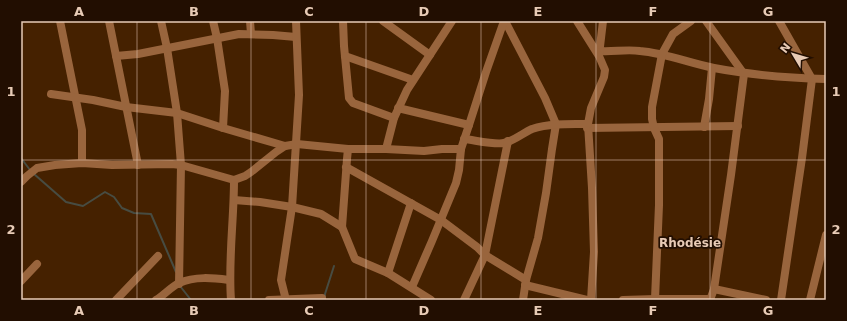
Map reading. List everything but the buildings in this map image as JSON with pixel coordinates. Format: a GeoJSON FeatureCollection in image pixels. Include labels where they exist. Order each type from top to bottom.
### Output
{"type":"FeatureCollection","features":[{"type":"Feature","properties":{"kind":"street"},"geometry":{"type":"LineString","coordinates":[[60,21],[82,130],[82,163]]}},
{"type":"Feature","properties":{"kind":"street"},"geometry":{"type":"LineString","coordinates":[[109,21],[138,164]]}},
{"type":"Feature","properties":{"kind":"street"},"geometry":{"type":"LineString","coordinates":[[161,21],[167,48],[177,113],[181,165],[179,284]]}},
{"type":"Feature","properties":{"kind":"street"},"geometry":{"type":"LineString","coordinates":[[213,21],[225,91],[223,128]]}},
{"type":"Feature","properties":{"kind":"street"},"geometry":{"type":"LineString","coordinates":[[250,21],[251,34]]}},
{"type":"Feature","properties":{"kind":"street"},"geometry":{"type":"LineString","coordinates":[[286,299],[281,280],[292,206],[299,95],[296,21]]}},
{"type":"Feature","properties":{"kind":"street"},"geometry":{"type":"LineString","coordinates":[[343,21],[350,100],[354,103],[394,118]]}},
{"type":"Feature","properties":{"kind":"street"},"geometry":{"type":"LineString","coordinates":[[383,21],[430,55]]}},
{"type":"Feature","properties":{"kind":"street"},"geometry":{"type":"LineString","coordinates":[[386,149],[394,118],[407,90],[452,21]]}},
{"type":"Feature","properties":{"kind":"street"},"geometry":{"type":"LineString","coordinates":[[505,21],[545,98],[556,124],[538,238],[526,282],[523,300]]}},
{"type":"Feature","properties":{"kind":"street"},"geometry":{"type":"LineString","coordinates":[[412,287],[456,183],[464,138],[505,21]]}},
{"type":"Feature","properties":{"kind":"street"},"geometry":{"type":"LineString","coordinates":[[577,21],[600,54],[605,70],[605,74],[590,108],[588,126],[594,252],[591,300]]}},
{"type":"Feature","properties":{"kind":"street"},"geometry":{"type":"LineString","coordinates":[[600,54],[602,21]]}},
{"type":"Feature","properties":{"kind":"street"},"geometry":{"type":"LineString","coordinates":[[655,299],[659,205],[659,139],[652,119],[652,107],[662,54],[673,34],[691,21]]}},
{"type":"Feature","properties":{"kind":"street"},"geometry":{"type":"LineString","coordinates":[[623,300],[710,300],[714,289],[738,126],[744,74],[706,21]]}},
{"type":"Feature","properties":{"kind":"street"},"geometry":{"type":"LineString","coordinates":[[781,22],[812,79],[781,300]]}},
{"type":"Feature","properties":{"kind":"street"},"geometry":{"type":"LineString","coordinates":[[116,56],[138,54],[239,34],[296,37]]}},
{"type":"Feature","properties":{"kind":"street"},"geometry":{"type":"LineString","coordinates":[[600,54],[629,50],[641,51],[662,54],[712,68],[744,74],[826,79]]}},
{"type":"Feature","properties":{"kind":"street"},"geometry":{"type":"LineString","coordinates":[[345,56],[413,80]]}},
{"type":"Feature","properties":{"kind":"street"},"geometry":{"type":"LineString","coordinates":[[704,127],[712,68]]}},
{"type":"Feature","properties":{"kind":"street"},"geometry":{"type":"LineString","coordinates":[[50,94],[177,113],[284,146],[296,144],[348,149],[424,151],[461,149]]}},
{"type":"Feature","properties":{"kind":"street"},"geometry":{"type":"LineString","coordinates":[[398,108],[469,125]]}},
{"type":"Feature","properties":{"kind":"street"},"geometry":{"type":"LineString","coordinates":[[464,138],[504,143],[531,130],[556,124],[654,128],[738,126]]}},
{"type":"Feature","properties":{"kind":"street"},"geometry":{"type":"LineString","coordinates":[[464,300],[485,255],[508,141]]}},
{"type":"Feature","properties":{"kind":"street"},"geometry":{"type":"LineString","coordinates":[[21,182],[37,168],[82,163],[181,165],[234,180],[251,172],[284,146]]}},
{"type":"Feature","properties":{"kind":"street"},"geometry":{"type":"LineString","coordinates":[[348,149],[342,227],[355,259],[388,273],[431,300]]}},
{"type":"Feature","properties":{"kind":"street"},"geometry":{"type":"LineString","coordinates":[[346,167],[441,220],[477,247],[485,255],[526,282],[587,300]]}},
{"type":"Feature","properties":{"kind":"street"},"geometry":{"type":"LineString","coordinates":[[231,300],[229,280],[234,180]]}},
{"type":"Feature","properties":{"kind":"street"},"geometry":{"type":"LineString","coordinates":[[234,200],[292,206],[321,214],[342,227]]}},
{"type":"Feature","properties":{"kind":"street"},"geometry":{"type":"LineString","coordinates":[[388,273],[411,203]]}},
{"type":"Feature","properties":{"kind":"street"},"geometry":{"type":"LineString","coordinates":[[810,300],[824,252],[826,235]]}},
{"type":"Feature","properties":{"kind":"street"},"geometry":{"type":"LineString","coordinates":[[116,300],[158,256]]}},
{"type":"Feature","properties":{"kind":"street"},"geometry":{"type":"LineString","coordinates":[[21,281],[37,264]]}},
{"type":"Feature","properties":{"kind":"street"},"geometry":{"type":"LineString","coordinates":[[156,300],[179,284],[193,279],[208,278],[229,280]]}},
{"type":"Feature","properties":{"kind":"street"},"geometry":{"type":"LineString","coordinates":[[714,289],[766,300]]}},
{"type":"Feature","properties":{"kind":"street"},"geometry":{"type":"LineString","coordinates":[[269,300],[322,298]]}},
{"type":"Feature","properties":{"kind":"waterway"},"geometry":{"type":"LineString","coordinates":[[21,158],[30,170]]}},
{"type":"Feature","properties":{"kind":"waterway"},"geometry":{"type":"LineString","coordinates":[[34,174],[66,202],[83,206],[105,192],[114,197],[122,208],[134,213],[151,214],[176,272]]}},
{"type":"Feature","properties":{"kind":"waterway"},"geometry":{"type":"LineString","coordinates":[[325,300],[325,294],[334,266]]}},
{"type":"Feature","properties":{"kind":"waterway"},"geometry":{"type":"LineString","coordinates":[[180,286],[191,300]]}},
{"type":"Feature","properties":{"kind":"district","name":"Rhodésie"},"geometry":{"type":"Point","coordinates":[690,243]}}]}
